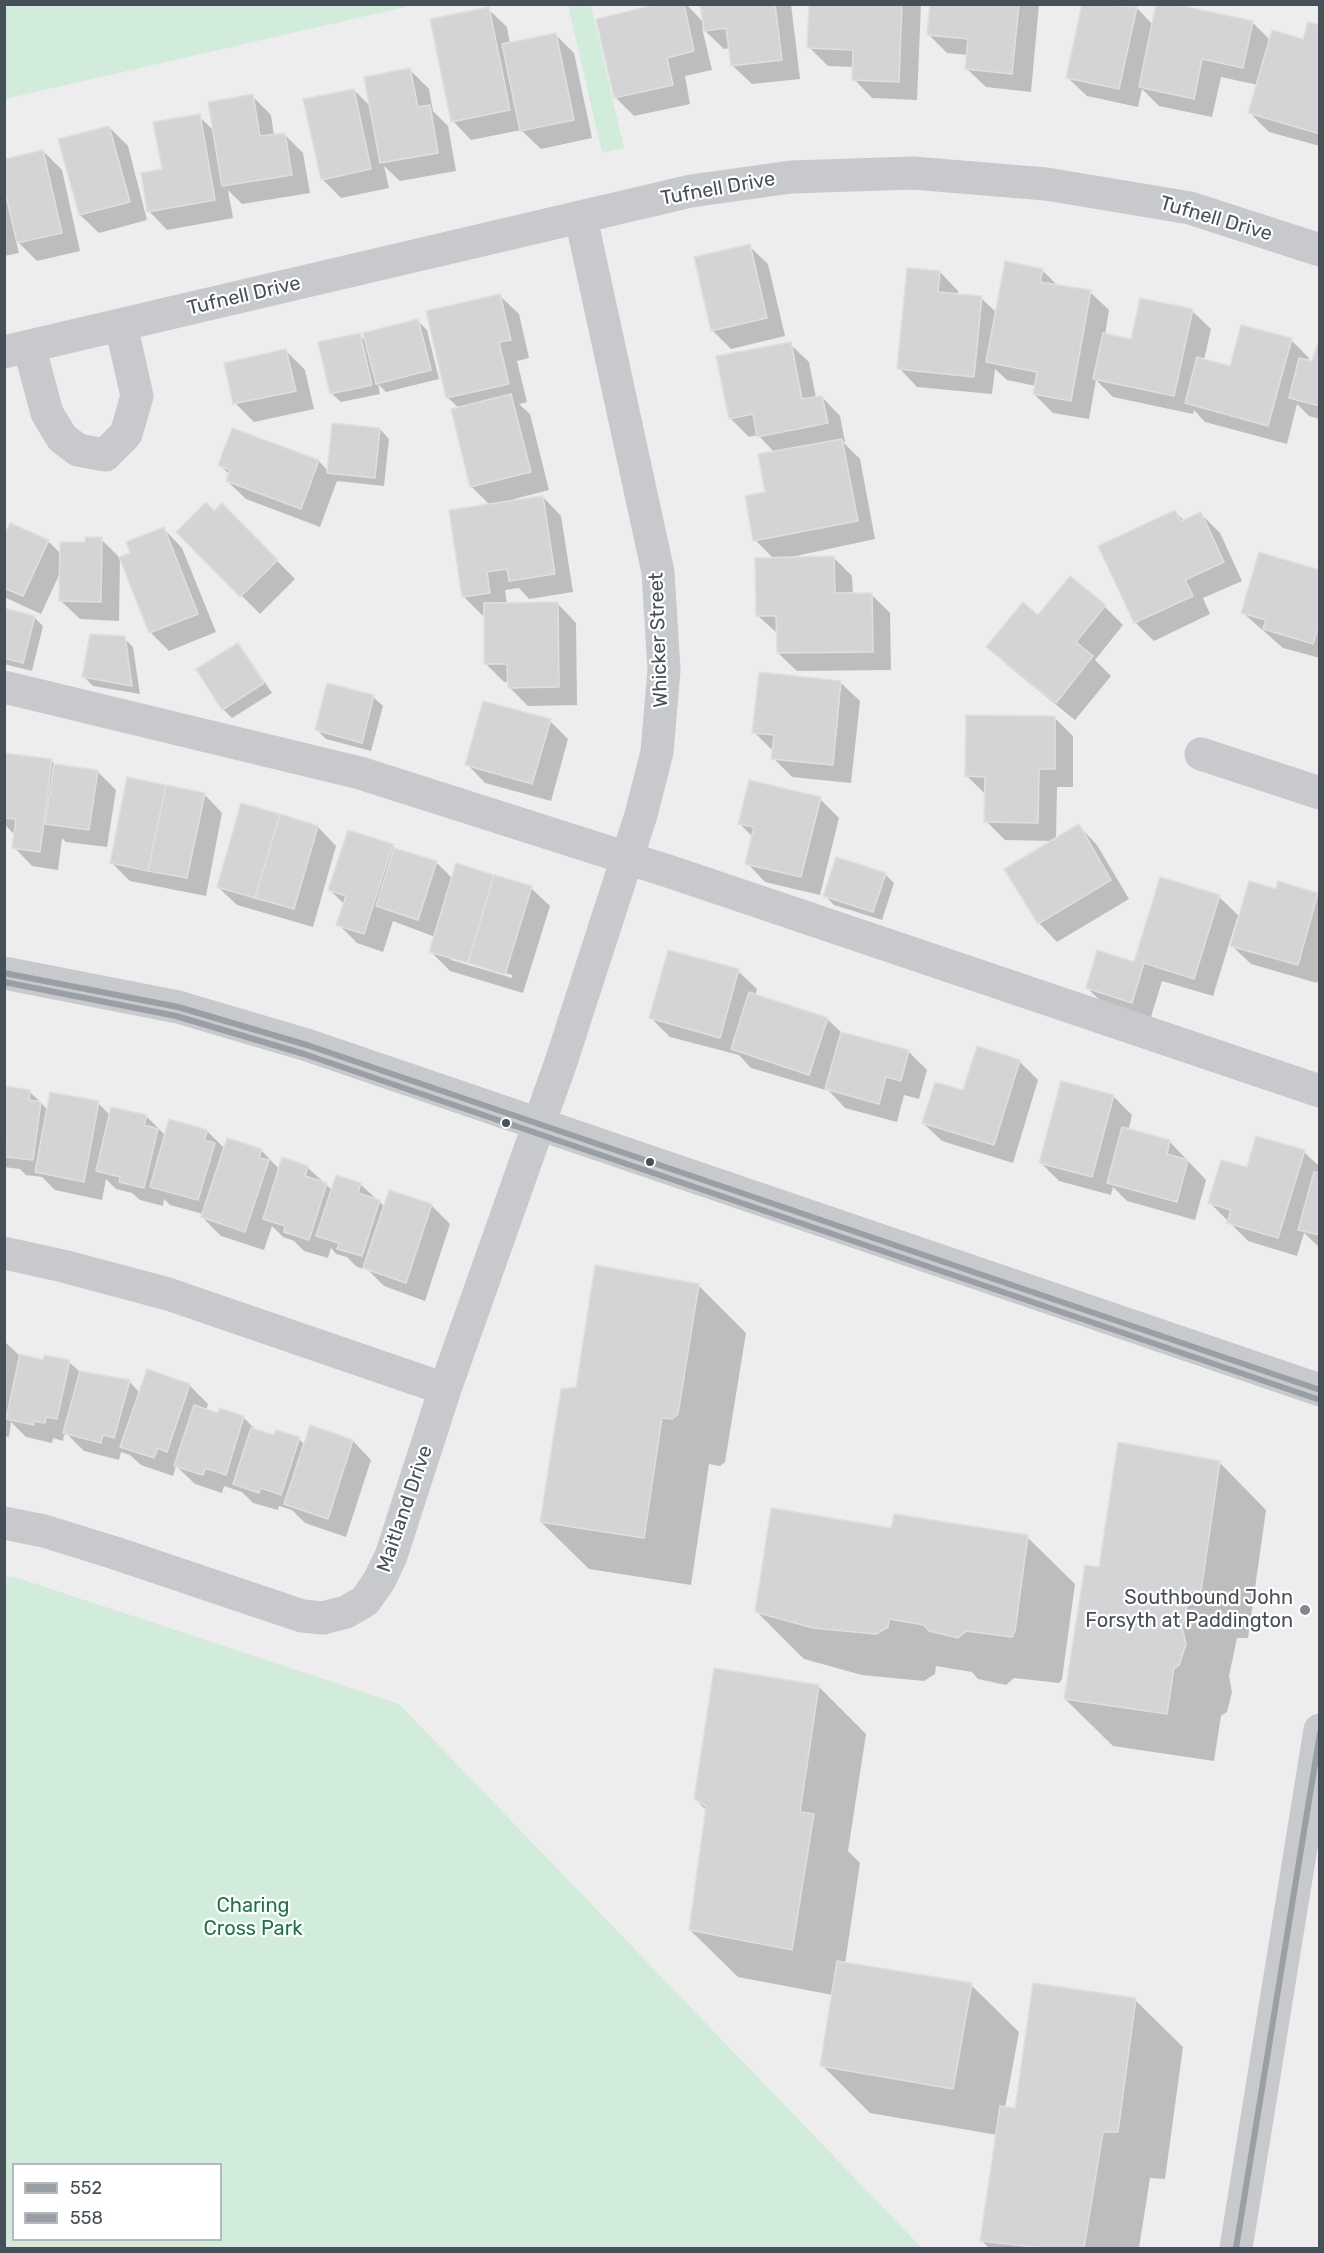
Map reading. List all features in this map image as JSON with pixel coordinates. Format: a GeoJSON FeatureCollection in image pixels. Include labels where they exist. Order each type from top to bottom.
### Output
{"type":"FeatureCollection","features":[{"type":"Feature","properties":{"kind":"street","name":"Tufnell Drive"},"geometry":{"type":"LineString","coordinates":[[121,325],[137,396],[126,434],[105,455],[78,450],[62,438],[47,413],[17,349],[742,181],[844,173],[913,173],[1046,184],[1190,208],[1320,250]]}},
{"type":"Feature","properties":{"kind":"street","name":"Whicker Street"},"geometry":{"type":"LineString","coordinates":[[538,1123],[561,1062],[627,858],[657,752],[664,670],[658,572],[581,218]]}},
{"type":"Feature","properties":{"kind":"street"},"geometry":{"type":"LineString","coordinates":[[4,687],[360,772],[627,858],[1320,1091]]}},
{"type":"Feature","properties":{"kind":"street"},"geometry":{"type":"LineString","coordinates":[[1202,754],[1320,793]]}},
{"type":"Feature","properties":{"kind":"street"},"geometry":{"type":"LineString","coordinates":[[4,973],[178,1007],[307,1045],[1320,1390]]}},
{"type":"Feature","properties":{"kind":"street","name":"Maitland Drive"},"geometry":{"type":"LineString","coordinates":[[4,1522],[44,1531],[115,1553],[302,1616],[323,1618],[346,1612],[364,1601],[379,1581],[391,1556],[445,1389],[538,1123]]}},
{"type":"Feature","properties":{"kind":"street"},"geometry":{"type":"LineString","coordinates":[[4,1253],[168,1294],[445,1389]]}},
{"type":"Feature","properties":{"kind":"street"},"geometry":{"type":"LineString","coordinates":[[1236,2248],[1318,1746]]}},
{"type":"Feature","properties":{"kind":"green space"},"geometry":{"type":"Polygon","coordinates":[[[5,4],[414,4],[414,5],[5,99],[5,4]]]}},
{"type":"Feature","properties":{"kind":"green space"},"geometry":{"type":"Polygon","coordinates":[[[568,5],[591,5],[624,148],[602,153],[568,5]]]}},
{"type":"Feature","properties":{"kind":"green space","name":"Charing Cross Park"},"geometry":{"type":"Polygon","coordinates":[[[5,1576],[18,1578],[399,1704],[922,2248],[5,2248],[5,1576]]]}},
{"type":"Feature","properties":{"kind":"building"},"geometry":{"type":"Polygon","coordinates":[[[658,4],[684,4],[694,51],[667,58],[673,85],[614,98],[596,19],[658,4]]]}},
{"type":"Feature","properties":{"kind":"building"},"geometry":{"type":"Polygon","coordinates":[[[700,4],[775,4],[782,60],[731,66],[726,28],[704,31],[700,4]]]}},
{"type":"Feature","properties":{"kind":"building"},"geometry":{"type":"Polygon","coordinates":[[[809,4],[902,4],[899,82],[852,80],[853,50],[807,48],[809,4]]]}},
{"type":"Feature","properties":{"kind":"building"},"geometry":{"type":"Polygon","coordinates":[[[930,4],[1019,4],[1012,74],[965,69],[968,39],[927,35],[930,4]]]}},
{"type":"Feature","properties":{"kind":"building"},"geometry":{"type":"Polygon","coordinates":[[[1082,4],[1137,7],[1119,89],[1066,78],[1082,4]]]}},
{"type":"Feature","properties":{"kind":"building"},"geometry":{"type":"Polygon","coordinates":[[[1156,4],[1174,4],[1253,21],[1243,68],[1202,59],[1194,99],[1139,87],[1156,4]]]}},
{"type":"Feature","properties":{"kind":"building"},"geometry":{"type":"Polygon","coordinates":[[[489,7],[510,110],[451,122],[430,19],[489,7]]]}},
{"type":"Feature","properties":{"kind":"building"},"geometry":{"type":"Polygon","coordinates":[[[1308,22],[1320,25],[1320,134],[1248,113],[1272,30],[1303,39],[1308,22]]]}},
{"type":"Feature","properties":{"kind":"building"},"geometry":{"type":"Polygon","coordinates":[[[556,33],[574,120],[520,131],[502,44],[556,33]]]}},
{"type":"Feature","properties":{"kind":"building"},"geometry":{"type":"Polygon","coordinates":[[[410,68],[418,107],[430,105],[438,153],[380,163],[364,77],[410,68]]]}},
{"type":"Feature","properties":{"kind":"building"},"geometry":{"type":"Polygon","coordinates":[[[354,89],[371,169],[321,180],[303,99],[354,89]]]}},
{"type":"Feature","properties":{"kind":"building"},"geometry":{"type":"Polygon","coordinates":[[[253,94],[260,136],[285,133],[292,175],[222,186],[208,102],[253,94]]]}},
{"type":"Feature","properties":{"kind":"building"},"geometry":{"type":"Polygon","coordinates":[[[200,114],[215,200],[147,212],[141,173],[162,169],[153,122],[200,114]]]}},
{"type":"Feature","properties":{"kind":"building"},"geometry":{"type":"Polygon","coordinates":[[[109,126],[130,202],[79,215],[58,139],[109,126]]]}},
{"type":"Feature","properties":{"kind":"building"},"geometry":{"type":"Polygon","coordinates":[[[43,150],[62,233],[17,243],[4,187],[4,159],[43,150]]]}},
{"type":"Feature","properties":{"kind":"building"},"geometry":{"type":"Polygon","coordinates":[[[750,244],[767,318],[711,331],[694,257],[750,244]]]}},
{"type":"Feature","properties":{"kind":"building"},"geometry":{"type":"Polygon","coordinates":[[[1005,261],[1043,269],[1040,282],[1091,290],[1071,401],[1033,394],[1037,372],[986,362],[1005,261]]]}},
{"type":"Feature","properties":{"kind":"building"},"geometry":{"type":"Polygon","coordinates":[[[907,268],[940,271],[938,292],[982,296],[974,377],[897,369],[907,268]]]}},
{"type":"Feature","properties":{"kind":"building"},"geometry":{"type":"Polygon","coordinates":[[[500,294],[511,340],[499,342],[509,384],[446,398],[426,311],[500,294]]]}},
{"type":"Feature","properties":{"kind":"building"},"geometry":{"type":"Polygon","coordinates":[[[1140,298],[1193,309],[1174,396],[1093,379],[1103,333],[1131,339],[1140,298]]]}},
{"type":"Feature","properties":{"kind":"building"},"geometry":{"type":"Polygon","coordinates":[[[418,319],[431,370],[376,384],[363,333],[418,319]]]}},
{"type":"Feature","properties":{"kind":"building"},"geometry":{"type":"Polygon","coordinates":[[[1241,325],[1292,338],[1268,426],[1185,403],[1197,357],[1230,366],[1241,325]]]}},
{"type":"Feature","properties":{"kind":"building"},"geometry":{"type":"Polygon","coordinates":[[[360,333],[372,385],[330,394],[318,342],[360,333]]]}},
{"type":"Feature","properties":{"kind":"building"},"geometry":{"type":"Polygon","coordinates":[[[791,342],[802,399],[822,396],[828,423],[757,437],[753,414],[729,419],[716,356],[791,342]]]}},
{"type":"Feature","properties":{"kind":"building"},"geometry":{"type":"Polygon","coordinates":[[[1317,345],[1320,346],[1320,406],[1289,398],[1299,358],[1312,361],[1317,345]]]}},
{"type":"Feature","properties":{"kind":"building"},"geometry":{"type":"Polygon","coordinates":[[[286,349],[296,391],[233,404],[224,363],[286,349]]]}},
{"type":"Feature","properties":{"kind":"building"},"geometry":{"type":"Polygon","coordinates":[[[511,394],[531,472],[470,487],[451,409],[511,394]]]}},
{"type":"Feature","properties":{"kind":"building"},"geometry":{"type":"Polygon","coordinates":[[[332,423],[380,428],[375,478],[327,473],[332,423]]]}},
{"type":"Feature","properties":{"kind":"building"},"geometry":{"type":"Polygon","coordinates":[[[232,428],[319,460],[301,509],[226,481],[230,470],[218,465],[232,428]]]}},
{"type":"Feature","properties":{"kind":"building"},"geometry":{"type":"Polygon","coordinates":[[[842,439],[858,521],[753,541],[745,496],[765,492],[758,454],[842,439]]]}},
{"type":"Feature","properties":{"kind":"building"},"geometry":{"type":"Polygon","coordinates":[[[543,496],[555,574],[509,581],[507,569],[487,572],[490,593],[462,597],[449,510],[543,496]]]}},
{"type":"Feature","properties":{"kind":"building"},"geometry":{"type":"Polygon","coordinates":[[[206,502],[214,511],[222,503],[278,560],[240,597],[176,532],[206,502]]]}},
{"type":"Feature","properties":{"kind":"building"},"geometry":{"type":"Polygon","coordinates":[[[1175,510],[1181,521],[1201,512],[1224,562],[1185,580],[1193,596],[1134,623],[1098,546],[1175,510]]]}},
{"type":"Feature","properties":{"kind":"building"},"geometry":{"type":"Polygon","coordinates":[[[10,523],[49,540],[23,596],[4,588],[4,535],[10,523]]]}},
{"type":"Feature","properties":{"kind":"building"},"geometry":{"type":"Polygon","coordinates":[[[164,527],[198,614],[149,633],[119,557],[130,553],[126,542],[164,527]]]}},
{"type":"Feature","properties":{"kind":"building"},"geometry":{"type":"Polygon","coordinates":[[[85,537],[102,537],[101,602],[59,601],[60,542],[85,542],[85,537]]]}},
{"type":"Feature","properties":{"kind":"building"},"geometry":{"type":"Polygon","coordinates":[[[1259,552],[1320,570],[1320,622],[1313,644],[1263,629],[1266,620],[1241,613],[1259,552]]]}},
{"type":"Feature","properties":{"kind":"building"},"geometry":{"type":"Polygon","coordinates":[[[834,556],[835,593],[872,593],[873,652],[777,653],[776,616],[756,616],[755,558],[834,556]]]}},
{"type":"Feature","properties":{"kind":"building"},"geometry":{"type":"Polygon","coordinates":[[[1070,576],[1106,605],[1076,642],[1093,656],[1056,703],[986,647],[1023,602],[1038,615],[1070,576]]]}},
{"type":"Feature","properties":{"kind":"building"},"geometry":{"type":"Polygon","coordinates":[[[558,602],[559,687],[508,688],[507,664],[484,664],[484,603],[558,602]]]}},
{"type":"Feature","properties":{"kind":"building"},"geometry":{"type":"Polygon","coordinates":[[[4,608],[35,616],[23,663],[4,658],[4,608]]]}},
{"type":"Feature","properties":{"kind":"building"},"geometry":{"type":"Polygon","coordinates":[[[90,634],[125,636],[132,686],[82,677],[90,634]]]}},
{"type":"Feature","properties":{"kind":"building"},"geometry":{"type":"Polygon","coordinates":[[[238,643],[264,683],[222,710],[196,669],[238,643]]]}},
{"type":"Feature","properties":{"kind":"building"},"geometry":{"type":"Polygon","coordinates":[[[759,672],[841,681],[833,765],[771,759],[774,735],[752,733],[759,672]]]}},
{"type":"Feature","properties":{"kind":"building"},"geometry":{"type":"Polygon","coordinates":[[[327,683],[374,695],[362,743],[315,730],[327,683]]]}},
{"type":"Feature","properties":{"kind":"building"},"geometry":{"type":"Polygon","coordinates":[[[483,701],[551,719],[532,784],[465,765],[483,701]]]}},
{"type":"Feature","properties":{"kind":"building"},"geometry":{"type":"Polygon","coordinates":[[[966,715],[1055,716],[1055,769],[1039,769],[1038,823],[984,822],[985,777],[965,776],[966,715]]]}},
{"type":"Feature","properties":{"kind":"building"},"geometry":{"type":"Polygon","coordinates":[[[4,753],[52,759],[40,852],[12,848],[16,819],[4,818],[4,753]]]}},
{"type":"Feature","properties":{"kind":"building"},"geometry":{"type":"Polygon","coordinates":[[[54,764],[98,770],[89,830],[45,824],[54,764]]]}},
{"type":"Feature","properties":{"kind":"building"},"geometry":{"type":"Polygon","coordinates":[[[127,777],[166,785],[148,871],[110,863],[127,777]]]}},
{"type":"Feature","properties":{"kind":"building"},"geometry":{"type":"Polygon","coordinates":[[[749,780],[821,797],[801,877],[745,864],[754,827],[738,824],[749,780]]]}},
{"type":"Feature","properties":{"kind":"building"},"geometry":{"type":"Polygon","coordinates":[[[166,785],[205,793],[187,878],[148,871],[166,785]]]}},
{"type":"Feature","properties":{"kind":"building"},"geometry":{"type":"Polygon","coordinates":[[[241,803],[280,814],[255,898],[217,887],[241,803]]]}},
{"type":"Feature","properties":{"kind":"building"},"geometry":{"type":"Polygon","coordinates":[[[280,814],[318,826],[294,909],[255,898],[280,814]]]}},
{"type":"Feature","properties":{"kind":"building"},"geometry":{"type":"Polygon","coordinates":[[[1079,824],[1111,880],[1038,924],[1004,869],[1079,824]]]}},
{"type":"Feature","properties":{"kind":"building"},"geometry":{"type":"Polygon","coordinates":[[[348,830],[393,844],[364,934],[336,925],[346,896],[328,890],[348,830]]]}},
{"type":"Feature","properties":{"kind":"building"},"geometry":{"type":"Polygon","coordinates":[[[394,848],[437,861],[418,920],[376,906],[394,848]]]}},
{"type":"Feature","properties":{"kind":"building"},"geometry":{"type":"Polygon","coordinates":[[[836,857],[886,873],[873,912],[823,896],[836,857]]]}},
{"type":"Feature","properties":{"kind":"building"},"geometry":{"type":"Polygon","coordinates":[[[456,863],[494,875],[468,963],[429,952],[456,863]]]}},
{"type":"Feature","properties":{"kind":"building"},"geometry":{"type":"Polygon","coordinates":[[[494,875],[532,886],[505,975],[468,963],[494,875]]]}},
{"type":"Feature","properties":{"kind":"building"},"geometry":{"type":"Polygon","coordinates":[[[1160,877],[1220,895],[1194,979],[1144,963],[1132,1003],[1086,988],[1097,950],[1134,962],[1160,877]]]}},
{"type":"Feature","properties":{"kind":"building"},"geometry":{"type":"Polygon","coordinates":[[[1249,881],[1276,889],[1278,881],[1318,893],[1298,965],[1230,946],[1249,881]]]}},
{"type":"Feature","properties":{"kind":"building"},"geometry":{"type":"Polygon","coordinates":[[[668,950],[739,969],[720,1038],[649,1018],[668,950]]]}},
{"type":"Feature","properties":{"kind":"building"},"geometry":{"type":"Polygon","coordinates":[[[749,992],[828,1018],[809,1075],[731,1049],[749,992]]]}},
{"type":"Feature","properties":{"kind":"building"},"geometry":{"type":"Polygon","coordinates":[[[841,1032],[909,1050],[901,1081],[886,1077],[879,1104],[825,1089],[841,1032]]]}},
{"type":"Feature","properties":{"kind":"building"},"geometry":{"type":"Polygon","coordinates":[[[977,1046],[1020,1060],[994,1145],[922,1123],[935,1082],[963,1090],[977,1046]]]}},
{"type":"Feature","properties":{"kind":"building"},"geometry":{"type":"Polygon","coordinates":[[[1061,1081],[1114,1095],[1092,1177],[1039,1163],[1061,1081]]]}},
{"type":"Feature","properties":{"kind":"building"},"geometry":{"type":"Polygon","coordinates":[[[4,1086],[30,1090],[29,1100],[41,1102],[33,1160],[6,1157],[4,1086]]]}},
{"type":"Feature","properties":{"kind":"building"},"geometry":{"type":"Polygon","coordinates":[[[50,1092],[99,1101],[84,1182],[35,1172],[50,1092]]]}},
{"type":"Feature","properties":{"kind":"building"},"geometry":{"type":"Polygon","coordinates":[[[111,1107],[147,1115],[144,1125],[158,1129],[144,1188],[119,1182],[120,1177],[96,1171],[111,1107]]]}},
{"type":"Feature","properties":{"kind":"building"},"geometry":{"type":"Polygon","coordinates":[[[169,1119],[208,1130],[204,1140],[215,1143],[198,1200],[150,1187],[169,1119]]]}},
{"type":"Feature","properties":{"kind":"building"},"geometry":{"type":"Polygon","coordinates":[[[1122,1127],[1170,1140],[1167,1154],[1188,1160],[1177,1202],[1107,1183],[1122,1127]]]}},
{"type":"Feature","properties":{"kind":"building"},"geometry":{"type":"Polygon","coordinates":[[[1256,1136],[1305,1150],[1278,1238],[1227,1223],[1231,1210],[1208,1203],[1221,1160],[1247,1167],[1256,1136]]]}},
{"type":"Feature","properties":{"kind":"building"},"geometry":{"type":"Polygon","coordinates":[[[227,1138],[262,1149],[259,1158],[269,1160],[245,1232],[201,1217],[227,1138]]]}},
{"type":"Feature","properties":{"kind":"building"},"geometry":{"type":"Polygon","coordinates":[[[282,1157],[308,1166],[305,1176],[327,1183],[309,1240],[284,1232],[285,1226],[263,1219],[282,1157]]]}},
{"type":"Feature","properties":{"kind":"building"},"geometry":{"type":"Polygon","coordinates":[[[1314,1172],[1320,1173],[1320,1235],[1298,1230],[1314,1172]]]}},
{"type":"Feature","properties":{"kind":"building"},"geometry":{"type":"Polygon","coordinates":[[[336,1175],[361,1183],[358,1193],[380,1200],[362,1256],[337,1249],[339,1243],[316,1236],[336,1175]]]}},
{"type":"Feature","properties":{"kind":"building"},"geometry":{"type":"Polygon","coordinates":[[[389,1190],[432,1204],[406,1283],[363,1268],[389,1190]]]}},
{"type":"Feature","properties":{"kind":"building"},"geometry":{"type":"Polygon","coordinates":[[[595,1265],[699,1284],[678,1414],[672,1419],[662,1418],[644,1538],[540,1522],[561,1389],[576,1387],[595,1265]]]}},
{"type":"Feature","properties":{"kind":"building"},"geometry":{"type":"Polygon","coordinates":[[[20,1354],[43,1360],[44,1355],[70,1360],[57,1419],[46,1417],[45,1423],[34,1421],[34,1425],[6,1419],[20,1354]]]}},
{"type":"Feature","properties":{"kind":"building"},"geometry":{"type":"Polygon","coordinates":[[[147,1369],[190,1384],[167,1452],[158,1448],[154,1458],[120,1447],[147,1369]]]}},
{"type":"Feature","properties":{"kind":"building"},"geometry":{"type":"Polygon","coordinates":[[[80,1371],[130,1380],[114,1438],[103,1435],[101,1443],[63,1433],[80,1371]]]}},
{"type":"Feature","properties":{"kind":"building"},"geometry":{"type":"Polygon","coordinates":[[[194,1405],[218,1413],[219,1408],[244,1416],[226,1475],[205,1468],[203,1475],[174,1466],[194,1405]]]}},
{"type":"Feature","properties":{"kind":"building"},"geometry":{"type":"Polygon","coordinates":[[[310,1425],[353,1440],[328,1519],[284,1504],[310,1425]]]}},
{"type":"Feature","properties":{"kind":"building"},"geometry":{"type":"Polygon","coordinates":[[[251,1428],[274,1435],[276,1430],[300,1437],[281,1495],[261,1488],[259,1493],[233,1484],[251,1428]]]}},
{"type":"Feature","properties":{"kind":"building"},"geometry":{"type":"Polygon","coordinates":[[[1118,1442],[1220,1461],[1201,1591],[1190,1591],[1182,1627],[1186,1644],[1179,1665],[1174,1668],[1167,1714],[1064,1699],[1085,1565],[1099,1567],[1118,1442]]]}},
{"type":"Feature","properties":{"kind":"building"},"geometry":{"type":"Polygon","coordinates":[[[771,1508],[891,1528],[894,1514],[1028,1535],[1015,1631],[1012,1637],[966,1631],[958,1638],[929,1631],[924,1625],[889,1619],[888,1627],[876,1634],[813,1628],[755,1612],[771,1508]]]}},
{"type":"Feature","properties":{"kind":"building"},"geometry":{"type":"Polygon","coordinates":[[[714,1668],[819,1685],[800,1812],[814,1814],[792,1950],[689,1930],[706,1806],[694,1799],[714,1668]]]}},
{"type":"Feature","properties":{"kind":"building"},"geometry":{"type":"Polygon","coordinates":[[[837,1961],[972,1983],[953,2089],[820,2066],[837,1961]]]}},
{"type":"Feature","properties":{"kind":"building"},"geometry":{"type":"Polygon","coordinates":[[[1033,1983],[1136,1998],[1118,2132],[1103,2132],[1084,2248],[1044,2248],[980,2241],[1000,2106],[1015,2108],[1033,1983]]]}},
{"type":"Feature","properties":{"kind":"transit line","name":"552"},"geometry":{"type":"LineString","coordinates":[[4,973],[178,1007],[307,1045],[1320,1390]]}},
{"type":"Feature","properties":{"kind":"transit line","name":"558"},"geometry":{"type":"LineString","coordinates":[[4,982],[176,1016],[304,1054],[1317,1399]]}},
{"type":"Feature","properties":{"kind":"transit line","name":"552"},"geometry":{"type":"LineString","coordinates":[[1236,2248],[1320,1733]]}},
{"type":"Feature","properties":{"kind":"place","name":"Southbound John Forsyth at Paddington"},"geometry":{"type":"Point","coordinates":[1305,1610]}}]}
